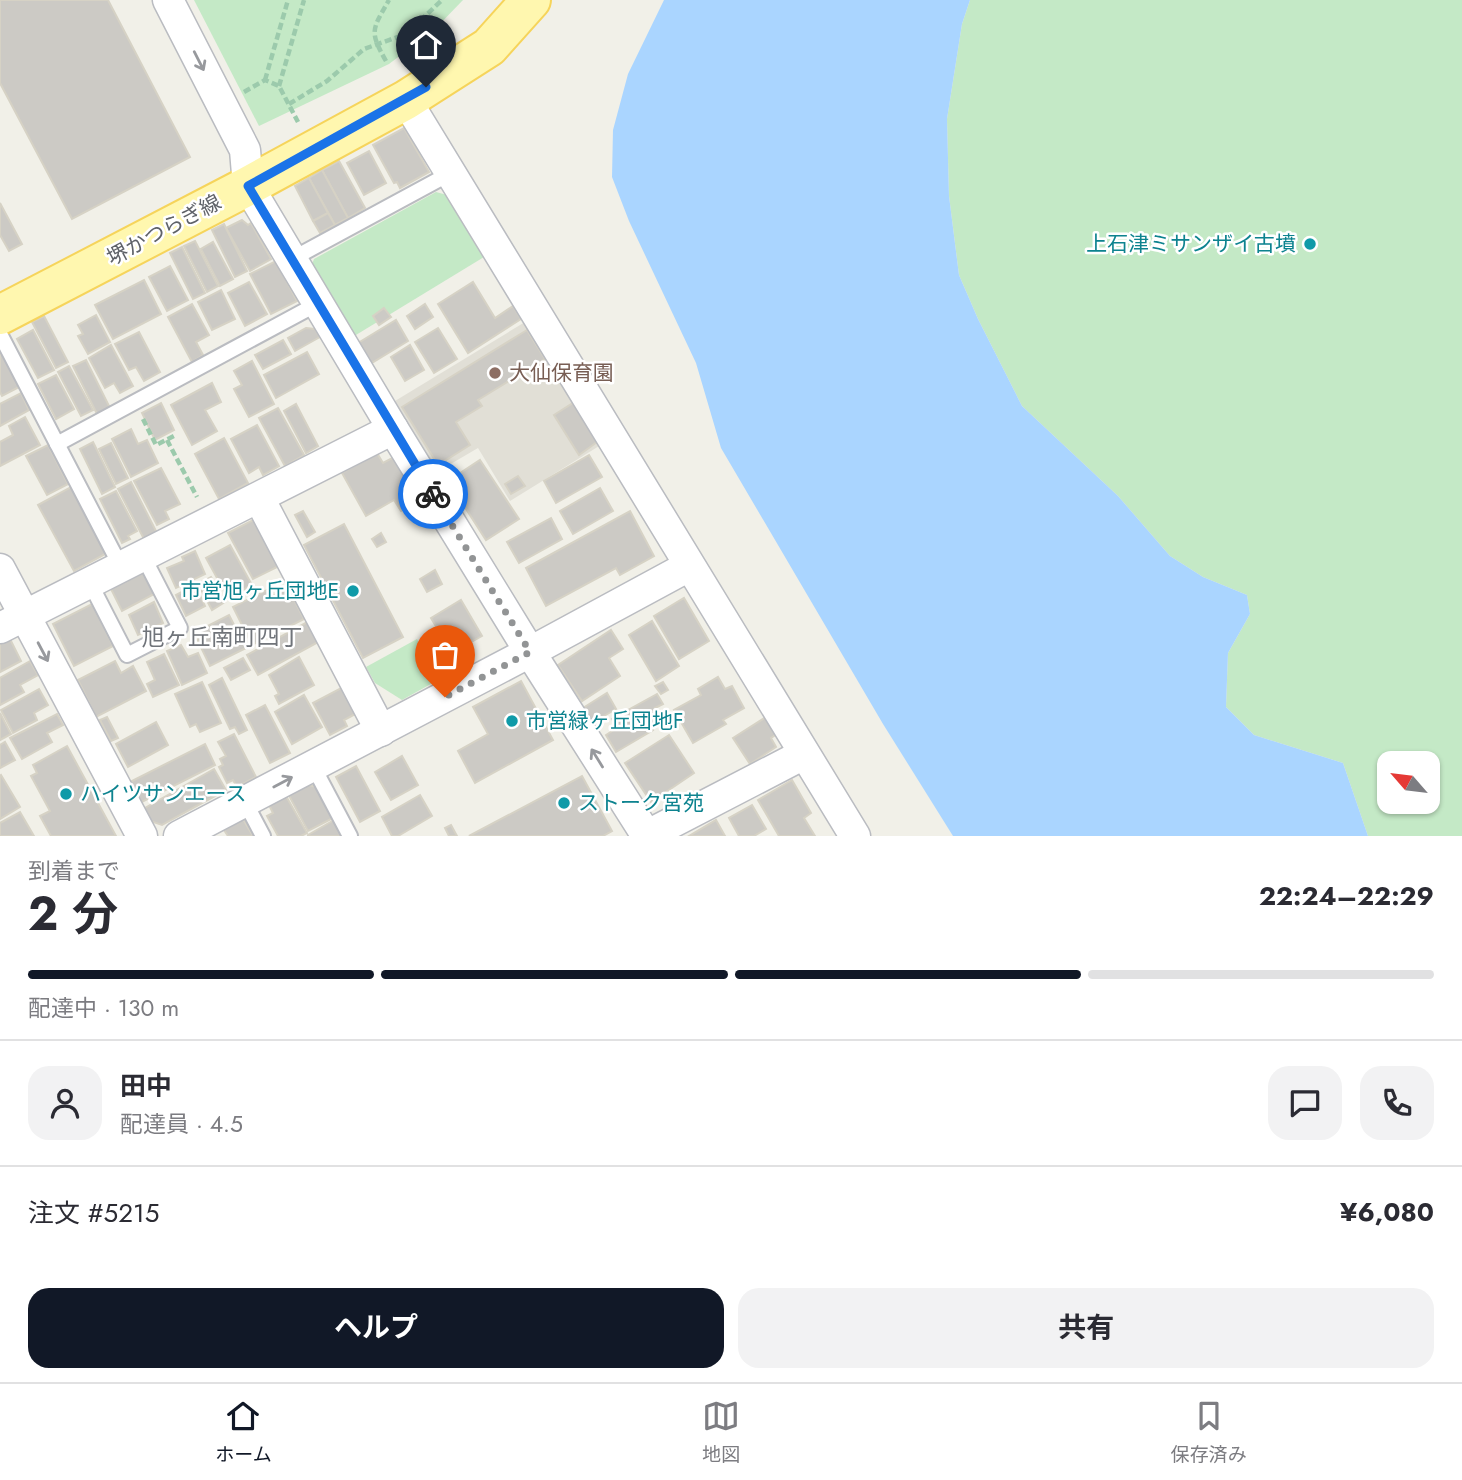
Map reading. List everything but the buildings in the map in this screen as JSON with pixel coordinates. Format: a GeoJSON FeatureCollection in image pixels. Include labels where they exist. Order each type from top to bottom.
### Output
{"type":"FeatureCollection","features":[{"type":"Feature","properties":{"kind":"main road","name":"堺かつらぎ線"},"geometry":{"type":"LineString","coordinates":[[0,315],[248,186],[405,100],[489,47],[531,0]]}},
{"type":"Feature","properties":{"kind":"street"},"geometry":{"type":"LineString","coordinates":[[168,0],[245,150],[248,186],[393,429],[646,836],[804,754]]}},
{"type":"Feature","properties":{"kind":"street"},"geometry":{"type":"LineString","coordinates":[[405,100],[855,836]]}},
{"type":"Feature","properties":{"kind":"street"},"geometry":{"type":"LineString","coordinates":[[12,622],[393,429]]}},
{"type":"Feature","properties":{"kind":"street"},"geometry":{"type":"LineString","coordinates":[[259,498],[381,731]]}},
{"type":"Feature","properties":{"kind":"street"},"geometry":{"type":"LineString","coordinates":[[179,836],[689,566]]}},
{"type":"Feature","properties":{"kind":"street"},"geometry":{"type":"LineString","coordinates":[[0,569],[12,622],[142,836]]}},
{"type":"Feature","properties":{"kind":"lane"},"geometry":{"type":"LineString","coordinates":[[292,259],[449,174]]}},
{"type":"Feature","properties":{"kind":"lane"},"geometry":{"type":"LineString","coordinates":[[57,444],[317,304]]}},
{"type":"Feature","properties":{"kind":"lane"},"geometry":{"type":"LineString","coordinates":[[0,334],[57,444],[132,561],[180,628],[127,655],[90,583]]}},
{"type":"Feature","properties":{"kind":"lane"},"geometry":{"type":"LineString","coordinates":[[313,766],[350,836]]}},
{"type":"Feature","properties":{"kind":"lane"},"geometry":{"type":"LineString","coordinates":[[245,802],[263,836]]}},
{"type":"Feature","properties":{"kind":"path"},"geometry":{"type":"LineString","coordinates":[[237,95],[265,80],[288,0]]}},
{"type":"Feature","properties":{"kind":"path"},"geometry":{"type":"LineString","coordinates":[[279,86],[304,0]]}},
{"type":"Feature","properties":{"kind":"path"},"geometry":{"type":"LineString","coordinates":[[386,61],[373,38],[388,0]]}},
{"type":"Feature","properties":{"kind":"path"},"geometry":{"type":"LineString","coordinates":[[289,104],[327,81],[364,49],[406,34],[442,0]]}},
{"type":"Feature","properties":{"kind":"path"},"geometry":{"type":"LineString","coordinates":[[265,80],[279,86],[299,125]]}},
{"type":"Feature","properties":{"kind":"path"},"geometry":{"type":"LineString","coordinates":[[134,403],[156,445],[176,435]]}},
{"type":"Feature","properties":{"kind":"path"},"geometry":{"type":"LineString","coordinates":[[167,440],[210,523]]}},
{"type":"Feature","properties":{"kind":"shaded area"},"geometry":{"type":"Polygon","coordinates":[[[530,319],[604,443],[510,501],[478,448],[437,472],[395,401],[530,319]]]}},
{"type":"Feature","properties":{"kind":"green space"},"geometry":{"type":"Polygon","coordinates":[[[194,0],[463,0],[434,30],[389,64],[259,126],[194,0]]]}},
{"type":"Feature","properties":{"kind":"green space"},"geometry":{"type":"Polygon","coordinates":[[[970,0],[1462,0],[1462,836],[1368,836],[1343,763],[1254,735],[1226,707],[1228,653],[1250,614],[1247,595],[1203,577],[1170,556],[1118,496],[1022,406],[959,275],[949,196],[947,119],[962,24],[970,0]]]}},
{"type":"Feature","properties":{"kind":"green space"},"geometry":{"type":"Polygon","coordinates":[[[436,192],[447,195],[484,257],[351,338],[310,270],[314,259],[436,192]]]}},
{"type":"Feature","properties":{"kind":"green space"},"geometry":{"type":"Polygon","coordinates":[[[417,639],[438,680],[402,700],[375,683],[366,667],[417,639]]]}},
{"type":"Feature","properties":{"kind":"water"},"geometry":{"type":"Polygon","coordinates":[[[664,0],[970,0],[962,24],[947,119],[949,196],[959,275],[978,319],[1022,406],[1118,496],[1170,556],[1203,577],[1247,595],[1250,614],[1228,653],[1226,707],[1254,735],[1343,763],[1368,836],[953,836],[883,724],[721,448],[696,363],[629,221],[612,177],[613,130],[628,74],[664,0]]]}},
{"type":"Feature","properties":{"kind":"way so far"},"geometry":{"type":"LineString","coordinates":[[433,494],[530,652],[445,697]]}},
{"type":"Feature","properties":{"kind":"place","name":"上石津ミサンザイ古墳"},"geometry":{"type":"Point","coordinates":[1310,244]}},
{"type":"Feature","properties":{"kind":"place","name":"大仙保育園"},"geometry":{"type":"Point","coordinates":[495,373]}},
{"type":"Feature","properties":{"kind":"place","name":"市営旭ヶ丘団地E"},"geometry":{"type":"Point","coordinates":[353,591]}},
{"type":"Feature","properties":{"kind":"place","name":"市営緑ヶ丘団地F"},"geometry":{"type":"Point","coordinates":[512,721]}},
{"type":"Feature","properties":{"kind":"place","name":"ハイツサンエース"},"geometry":{"type":"Point","coordinates":[66,794]}},
{"type":"Feature","properties":{"kind":"place","name":"ストーク宮苑"},"geometry":{"type":"Point","coordinates":[564,803]}},
{"type":"Feature","properties":{"kind":"district","name":"旭ヶ丘南町四丁"},"geometry":{"type":"Point","coordinates":[222,637]}},
{"type":"Feature","properties":{"kind":"route"},"geometry":{"type":"LineString","coordinates":[[426,87],[248,186],[433,494]]}}]}
